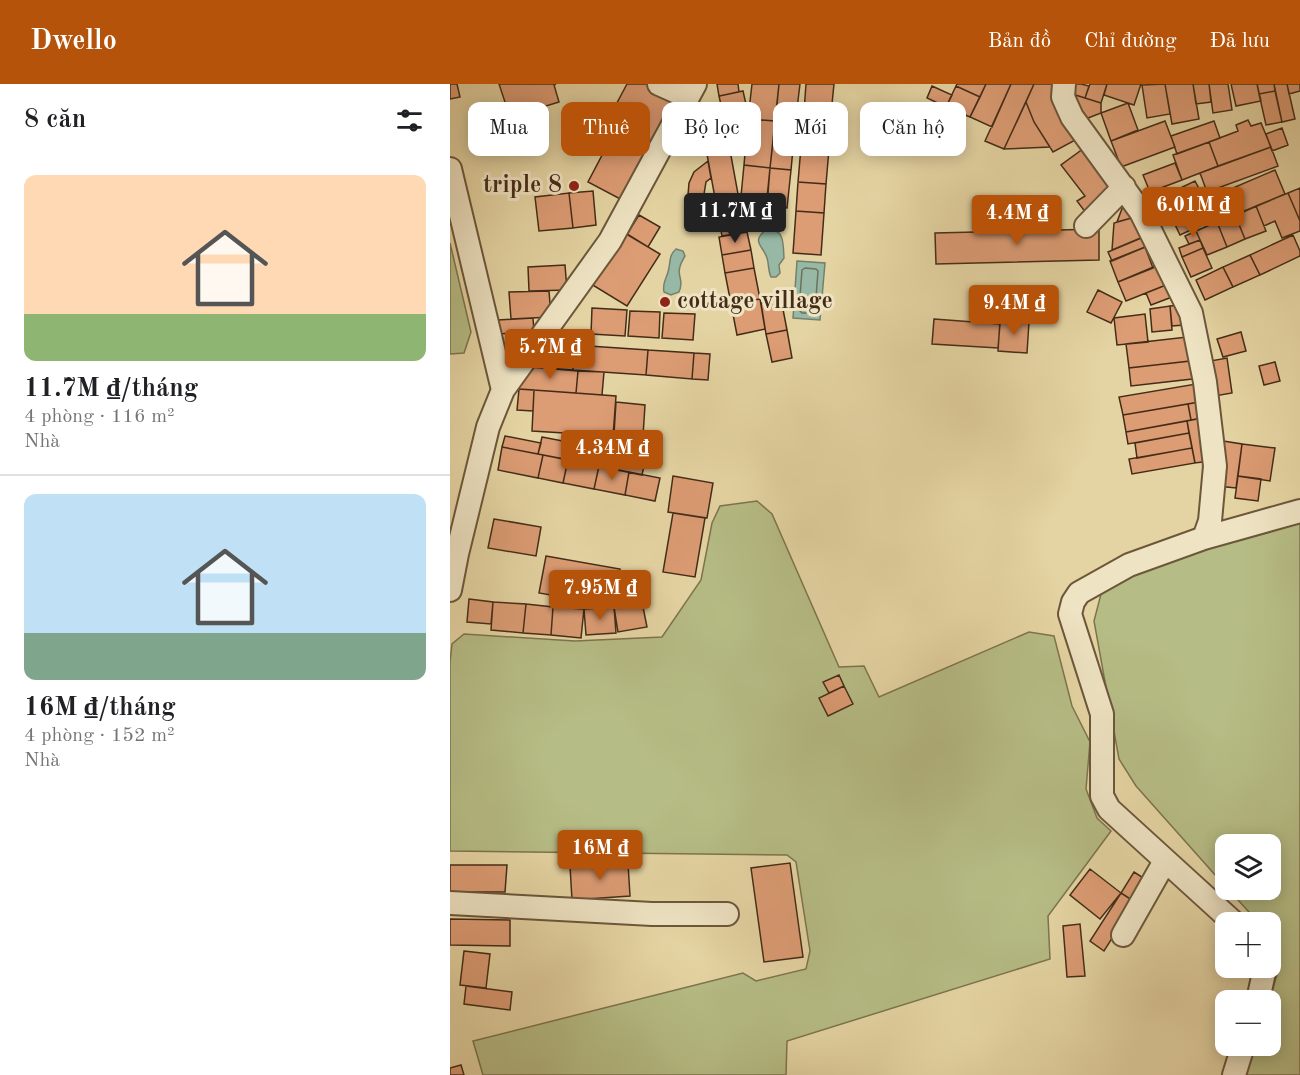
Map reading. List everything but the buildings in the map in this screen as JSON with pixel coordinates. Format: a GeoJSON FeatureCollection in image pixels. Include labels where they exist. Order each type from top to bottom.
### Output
{"type":"FeatureCollection","features":[{"type":"Feature","properties":{"kind":"street"},"geometry":{"type":"LineString","coordinates":[[450,590],[488,427],[503,390],[610,241],[692,90],[659,84]]}},
{"type":"Feature","properties":{"kind":"street"},"geometry":{"type":"LineString","coordinates":[[1064,84],[1063,97],[1072,117],[1141,212],[1191,312],[1205,382],[1215,466],[1210,521],[1204,538]]}},
{"type":"Feature","properties":{"kind":"street"},"geometry":{"type":"LineString","coordinates":[[450,169],[503,390]]}},
{"type":"Feature","properties":{"kind":"street"},"geometry":{"type":"LineString","coordinates":[[1086,226],[1124,187]]}},
{"type":"Feature","properties":{"kind":"street"},"geometry":{"type":"LineString","coordinates":[[1222,912],[1109,809],[1102,796],[1102,714],[1070,614],[1073,602],[1079,593],[1129,566],[1204,538],[1300,511]]}},
{"type":"Feature","properties":{"kind":"street"},"geometry":{"type":"LineString","coordinates":[[1124,935],[1165,861]]}},
{"type":"Feature","properties":{"kind":"street"},"geometry":{"type":"LineString","coordinates":[[450,903],[651,914],[727,914]]}},
{"type":"Feature","properties":{"kind":"street"},"geometry":{"type":"LineString","coordinates":[[1234,1075],[1240,1056]]}},
{"type":"Feature","properties":{"kind":"green space"},"geometry":{"type":"Polygon","coordinates":[[[450,243],[471,332],[464,353],[450,354],[450,243]]]}},
{"type":"Feature","properties":{"kind":"green space"},"geometry":{"type":"Polygon","coordinates":[[[757,501],[772,514],[839,667],[864,666],[879,697],[1029,632],[1054,636],[1072,706],[1090,742],[1086,789],[1097,818],[1111,831],[1048,916],[1050,959],[787,1041],[786,1075],[483,1075],[473,1041],[743,973],[756,981],[806,969],[810,951],[796,862],[787,855],[450,851],[450,662],[452,644],[464,634],[575,641],[662,637],[701,580],[712,523],[720,506],[757,501]]]}},
{"type":"Feature","properties":{"kind":"green space"},"geometry":{"type":"Polygon","coordinates":[[[1300,522],[1300,1075],[1244,1075],[1251,1056],[1281,1056],[1281,990],[1272,990],[1276,978],[1281,978],[1281,912],[1249,912],[1238,900],[1281,900],[1281,834],[1215,834],[1215,875],[1136,786],[1119,759],[1094,621],[1101,594],[1111,582],[1202,550],[1300,522]]]}},
{"type":"Feature","properties":{"kind":"water"},"geometry":{"type":"Polygon","coordinates":[[[767,229],[780,234],[783,243],[784,258],[779,265],[780,273],[776,277],[771,277],[767,258],[758,240],[767,229]]]}},
{"type":"Feature","properties":{"kind":"water"},"geometry":{"type":"Polygon","coordinates":[[[676,249],[683,251],[685,256],[679,273],[681,287],[679,292],[671,295],[664,292],[664,286],[671,257],[676,249]]]}},
{"type":"Feature","properties":{"kind":"water"},"geometry":{"type":"Polygon","coordinates":[[[797,261],[825,263],[820,320],[793,318],[797,261]]]}},
{"type":"Feature","properties":{"kind":"place","name":"triple 8"},"geometry":{"type":"Point","coordinates":[574,186]}},
{"type":"Feature","properties":{"kind":"place","name":"cottage village"},"geometry":{"type":"Point","coordinates":[665,302]}}]}
